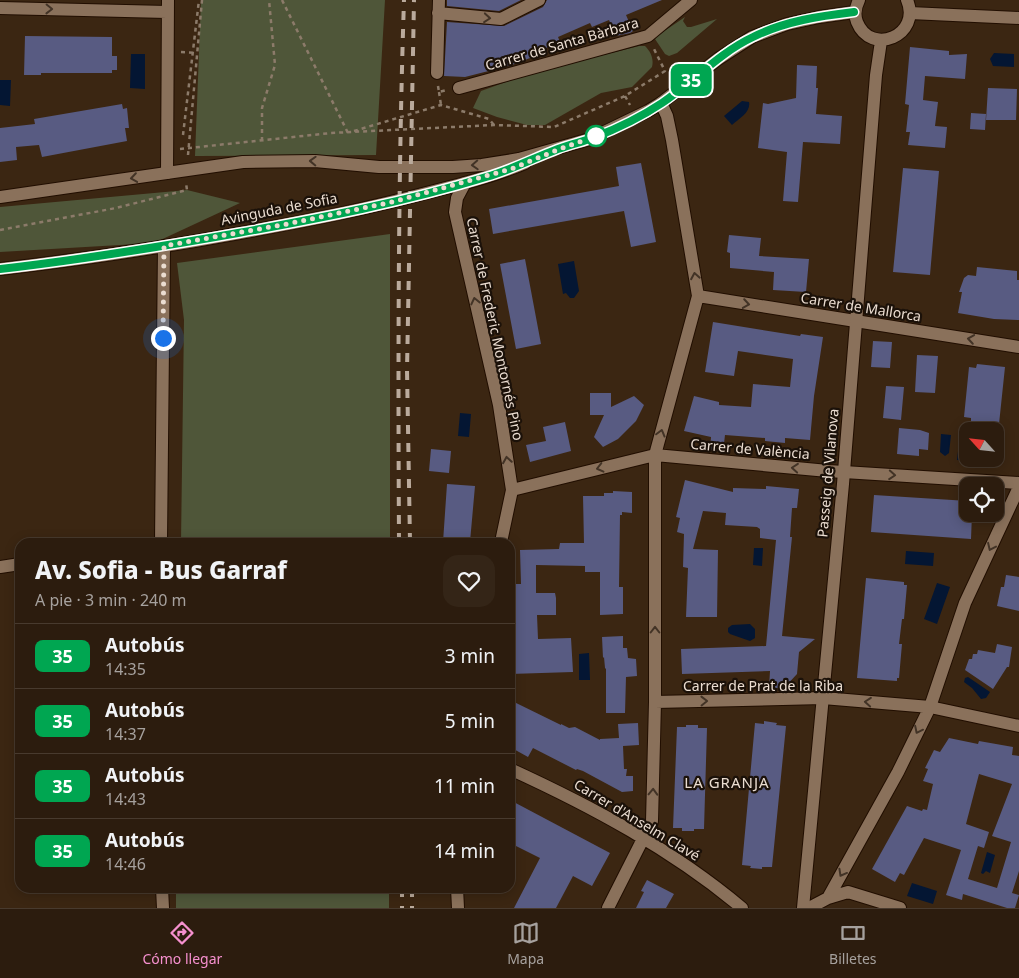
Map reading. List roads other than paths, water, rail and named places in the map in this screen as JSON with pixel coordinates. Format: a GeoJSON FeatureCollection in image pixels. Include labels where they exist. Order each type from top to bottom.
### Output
{"type":"FeatureCollection","features":[{"type":"Feature","properties":{"kind":"street"},"geometry":{"type":"LineString","coordinates":[[437,73],[439,0]]}},
{"type":"Feature","properties":{"kind":"street"},"geometry":{"type":"LineString","coordinates":[[438,13],[501,19],[539,0]]}},
{"type":"Feature","properties":{"kind":"street","name":"Carrer de Santa Bàrbara"},"geometry":{"type":"LineString","coordinates":[[458,88],[648,36],[691,0]]}},
{"type":"Feature","properties":{"kind":"street"},"geometry":{"type":"LineString","coordinates":[[0,8],[167,6],[167,173]]}},
{"type":"Feature","properties":{"kind":"street"},"geometry":{"type":"LineString","coordinates":[[856,6],[859,28],[872,39],[881,41],[901,33],[907,26],[909,6],[1019,18]]}},
{"type":"Feature","properties":{"kind":"street","name":"Avinguda de Sofia"},"geometry":{"type":"LineString","coordinates":[[0,269],[115,254],[326,216],[465,183],[511,169],[601,134],[661,103],[718,59],[752,37],[793,22],[819,17],[856,6]]}},
{"type":"Feature","properties":{"kind":"street","name":"Passeig de Vilanova"},"geometry":{"type":"LineString","coordinates":[[803,908],[844,472],[876,75],[881,41]]}},
{"type":"Feature","properties":{"kind":"street"},"geometry":{"type":"LineString","coordinates":[[608,908],[652,821],[655,702],[655,455],[698,296],[672,140],[667,116],[661,103]]}},
{"type":"Feature","properties":{"kind":"street","name":"Avinguda de Sofia"},"geometry":{"type":"LineString","coordinates":[[0,197],[243,162],[315,161],[379,167],[482,165],[557,150]]}},
{"type":"Feature","properties":{"kind":"street","name":"Carrer de Frederic Montornés Pino"},"geometry":{"type":"LineString","coordinates":[[465,183],[457,198],[455,212],[499,405],[512,490],[502,538]]}},
{"type":"Feature","properties":{"kind":"street"},"geometry":{"type":"LineString","coordinates":[[161,538],[164,246]]}},
{"type":"Feature","properties":{"kind":"street","name":"Carrer de Mallorca"},"geometry":{"type":"LineString","coordinates":[[698,296],[1019,347]]}},
{"type":"Feature","properties":{"kind":"street","name":"Carrer de València"},"geometry":{"type":"LineString","coordinates":[[512,490],[655,455],[844,472],[1019,483]]}},
{"type":"Feature","properties":{"kind":"street"},"geometry":{"type":"LineString","coordinates":[[828,898],[898,772],[930,707],[965,602],[1019,487]]}},
{"type":"Feature","properties":{"kind":"street"},"geometry":{"type":"LineString","coordinates":[[0,567],[15,565]]}},
{"type":"Feature","properties":{"kind":"street","name":"Carrer de Prat de la Riba"},"geometry":{"type":"LineString","coordinates":[[655,702],[823,698],[930,707],[1019,726]]}},
{"type":"Feature","properties":{"kind":"street","name":"Carrer d'Anselm Clavé"},"geometry":{"type":"LineString","coordinates":[[515,771],[565,794],[643,839],[716,886],[742,908]]}},
{"type":"Feature","properties":{"kind":"street"},"geometry":{"type":"LineString","coordinates":[[809,908],[828,898],[848,892],[900,908]]}},
{"type":"Feature","properties":{"kind":"street"},"geometry":{"type":"LineString","coordinates":[[162,893],[163,908]]}},
{"type":"Feature","properties":{"kind":"street"},"geometry":{"type":"LineString","coordinates":[[458,893],[458,908]]}},
{"type":"Feature","properties":{"kind":"water"},"geometry":{"type":"Polygon","coordinates":[[[994,53],[1014,54],[1014,67],[993,66],[990,59],[994,53]]]}},
{"type":"Feature","properties":{"kind":"water"},"geometry":{"type":"Polygon","coordinates":[[[131,54],[145,54],[145,89],[130,88],[131,54]]]}},
{"type":"Feature","properties":{"kind":"water"},"geometry":{"type":"Polygon","coordinates":[[[0,80],[11,80],[10,106],[0,105],[0,80]]]}},
{"type":"Feature","properties":{"kind":"water"},"geometry":{"type":"Polygon","coordinates":[[[742,101],[749,102],[748,109],[732,125],[724,116],[742,101]]]}},
{"type":"Feature","properties":{"kind":"water"},"geometry":{"type":"Polygon","coordinates":[[[574,261],[579,291],[574,298],[570,298],[566,293],[563,294],[558,264],[574,261]]]}},
{"type":"Feature","properties":{"kind":"water"},"geometry":{"type":"Polygon","coordinates":[[[460,413],[471,414],[469,437],[458,436],[460,413]]]}},
{"type":"Feature","properties":{"kind":"water"},"geometry":{"type":"Polygon","coordinates":[[[941,434],[951,435],[949,453],[945,456],[940,452],[941,434]]]}},
{"type":"Feature","properties":{"kind":"water"},"geometry":{"type":"Polygon","coordinates":[[[959,443],[959,460],[957,460],[959,443]]]}},
{"type":"Feature","properties":{"kind":"water"},"geometry":{"type":"Polygon","coordinates":[[[754,548],[763,548],[762,566],[753,565],[754,548]]]}},
{"type":"Feature","properties":{"kind":"water"},"geometry":{"type":"Polygon","coordinates":[[[906,551],[934,553],[933,566],[905,564],[906,551]]]}},
{"type":"Feature","properties":{"kind":"water"},"geometry":{"type":"Polygon","coordinates":[[[937,583],[950,587],[937,624],[924,619],[937,583]]]}},
{"type":"Feature","properties":{"kind":"water"},"geometry":{"type":"Polygon","coordinates":[[[750,624],[755,629],[755,638],[750,641],[728,632],[728,628],[732,625],[750,624]]]}},
{"type":"Feature","properties":{"kind":"water"},"geometry":{"type":"Polygon","coordinates":[[[589,653],[590,680],[579,680],[579,654],[589,653]]]}},
{"type":"Feature","properties":{"kind":"water"},"geometry":{"type":"Polygon","coordinates":[[[968,677],[990,692],[986,698],[981,699],[964,682],[965,678],[968,677]]]}},
{"type":"Feature","properties":{"kind":"water"},"geometry":{"type":"Polygon","coordinates":[[[987,852],[995,855],[990,873],[986,871],[983,874],[981,873],[987,852]]]}},
{"type":"Feature","properties":{"kind":"water"},"geometry":{"type":"Polygon","coordinates":[[[912,883],[937,891],[933,904],[907,896],[912,883]]]}},
{"type":"Feature","properties":{"kind":"railway"},"geometry":{"type":"LineString","coordinates":[[399,538],[399,271],[404,0]]}},
{"type":"Feature","properties":{"kind":"railway"},"geometry":{"type":"LineString","coordinates":[[410,538],[407,370],[414,0]]}},
{"type":"Feature","properties":{"kind":"railway"},"geometry":{"type":"LineString","coordinates":[[402,893],[402,908]]}},
{"type":"Feature","properties":{"kind":"railway"},"geometry":{"type":"LineString","coordinates":[[412,893],[412,908]]}},
{"type":"Feature","properties":{"kind":"district","name":"LA GRANJA"},"geometry":{"type":"Point","coordinates":[727,783]}}]}
